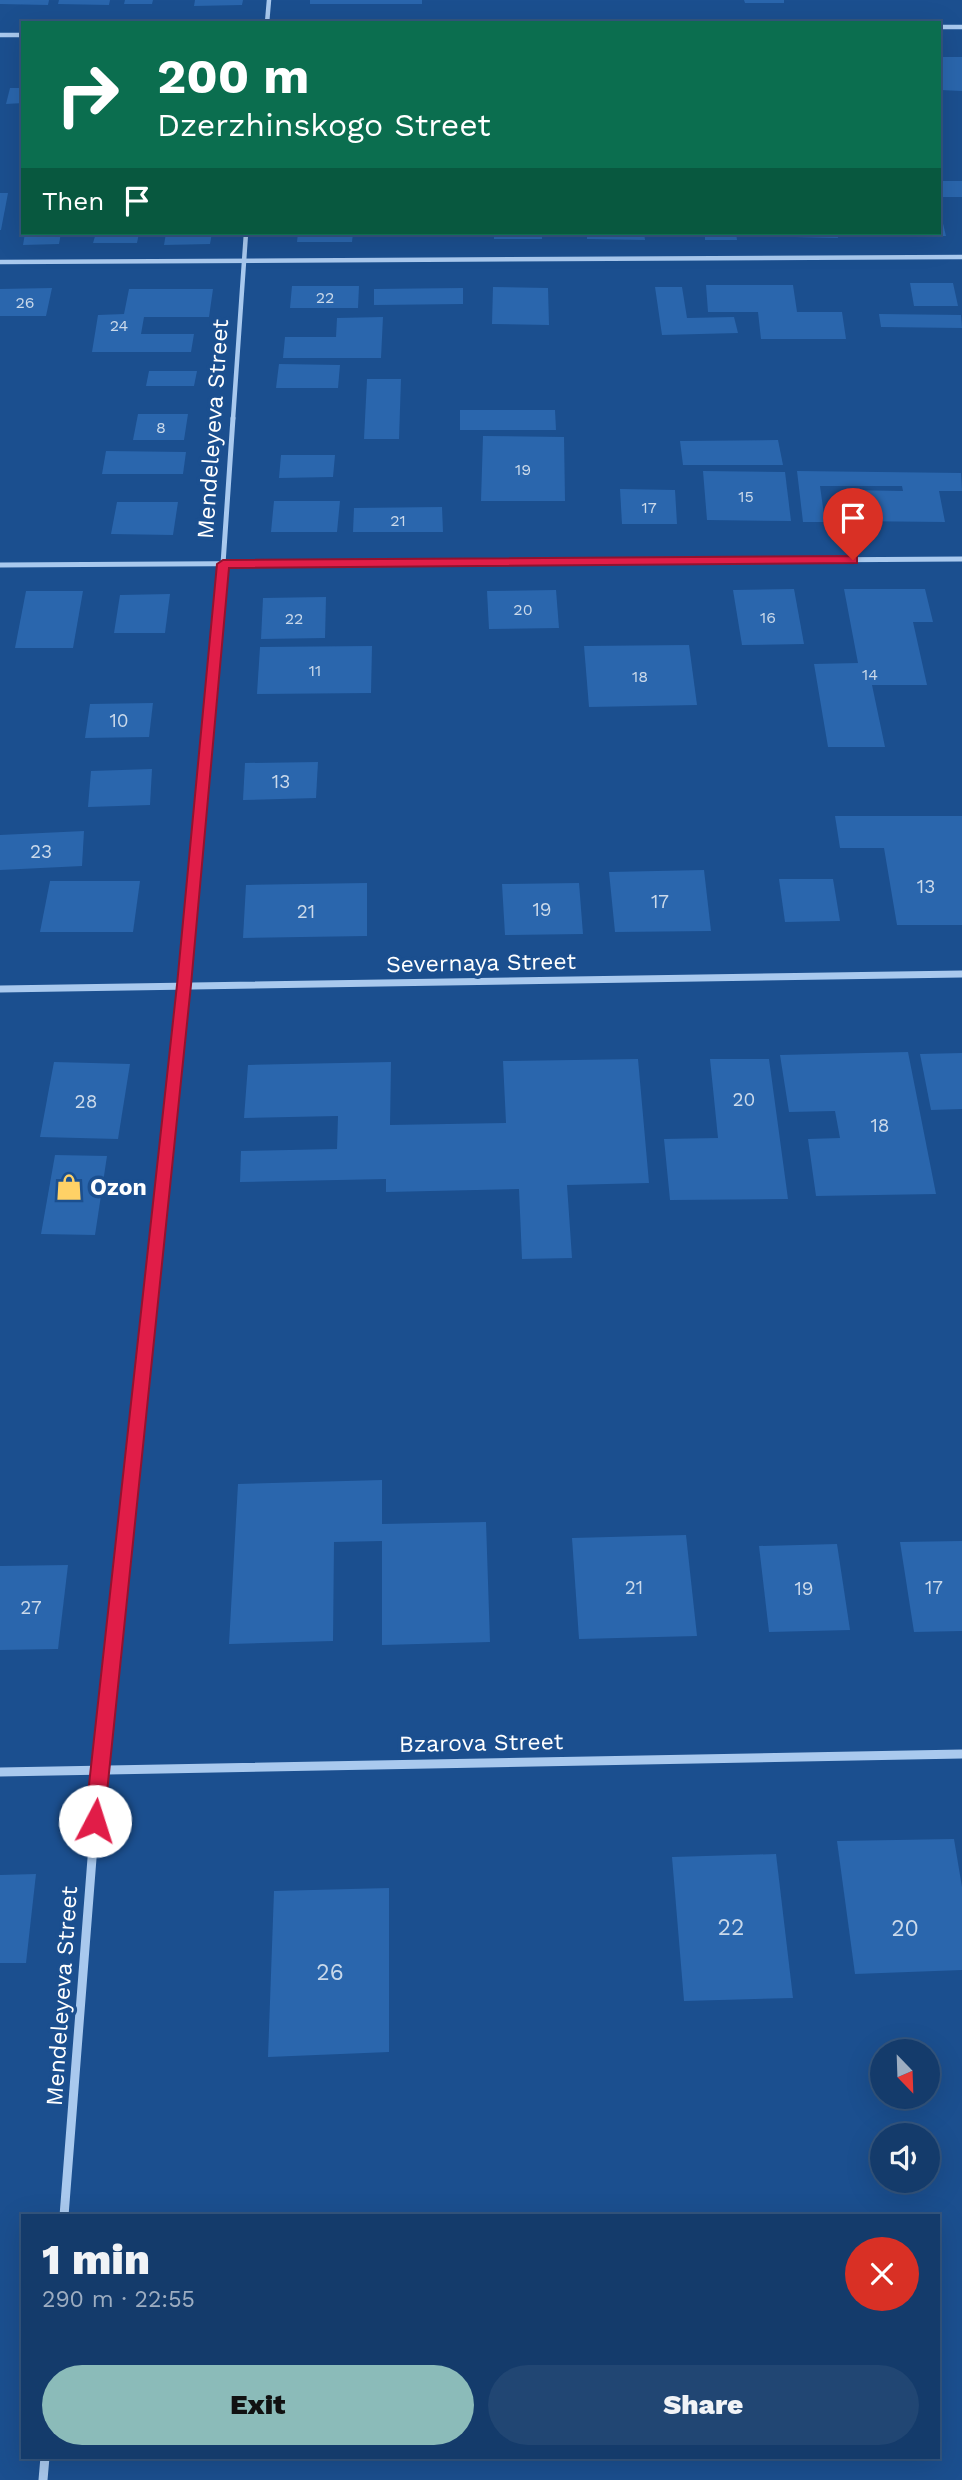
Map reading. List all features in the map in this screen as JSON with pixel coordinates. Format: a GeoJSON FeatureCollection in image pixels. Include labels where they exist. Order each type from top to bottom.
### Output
{"type":"FeatureCollection","features":[{"type":"Feature","properties":{"kind":"street"},"geometry":{"type":"LineString","coordinates":[[267,21],[269,0]]}},
{"type":"Feature","properties":{"kind":"street"},"geometry":{"type":"LineString","coordinates":[[941,27],[962,27]]}},
{"type":"Feature","properties":{"kind":"street"},"geometry":{"type":"LineString","coordinates":[[0,35],[21,35]]}},
{"type":"Feature","properties":{"kind":"street","name":"Mendeleyeva Street"},"geometry":{"type":"LineString","coordinates":[[64,2214],[99,1769],[184,985],[223,564],[246,235]]}},
{"type":"Feature","properties":{"kind":"street"},"geometry":{"type":"LineString","coordinates":[[0,262],[962,257]]}},
{"type":"Feature","properties":{"kind":"street"},"geometry":{"type":"LineString","coordinates":[[0,565],[962,559]]}},
{"type":"Feature","properties":{"kind":"street","name":"Severnaya Street"},"geometry":{"type":"LineString","coordinates":[[0,989],[962,974]]}},
{"type":"Feature","properties":{"kind":"street","name":"Bzarova Street"},"geometry":{"type":"LineString","coordinates":[[0,1772],[962,1754]]}},
{"type":"Feature","properties":{"kind":"street"},"geometry":{"type":"LineString","coordinates":[[43,2480],[45,2459]]}},
{"type":"Feature","properties":{"kind":"building"},"geometry":{"type":"Polygon","coordinates":[[[0,0],[49,0],[48,5],[0,4],[0,0]]]}},
{"type":"Feature","properties":{"kind":"building"},"geometry":{"type":"Polygon","coordinates":[[[59,0],[110,0],[109,5],[58,4],[59,0]]]}},
{"type":"Feature","properties":{"kind":"building"},"geometry":{"type":"Polygon","coordinates":[[[125,0],[153,0],[152,4],[124,4],[125,0]]]}},
{"type":"Feature","properties":{"kind":"building"},"geometry":{"type":"Polygon","coordinates":[[[195,0],[243,0],[242,5],[194,6],[195,0]]]}},
{"type":"Feature","properties":{"kind":"building"},"geometry":{"type":"Polygon","coordinates":[[[310,0],[422,0],[422,4],[310,4],[310,0]]]}},
{"type":"Feature","properties":{"kind":"building"},"geometry":{"type":"Polygon","coordinates":[[[744,0],[784,0],[784,3],[745,3],[744,0]]]}},
{"type":"Feature","properties":{"kind":"building"},"geometry":{"type":"Polygon","coordinates":[[[941,57],[962,57],[962,91],[941,90],[941,57]]]}},
{"type":"Feature","properties":{"kind":"building"},"geometry":{"type":"Polygon","coordinates":[[[10,88],[21,88],[21,103],[6,104],[10,88]]]}},
{"type":"Feature","properties":{"kind":"building"},"geometry":{"type":"Polygon","coordinates":[[[941,181],[962,181],[962,197],[942,197],[941,181]]]}},
{"type":"Feature","properties":{"kind":"building"},"geometry":{"type":"Polygon","coordinates":[[[0,193],[8,193],[1,230],[0,230],[0,193]]]}},
{"type":"Feature","properties":{"kind":"building"},"geometry":{"type":"Polygon","coordinates":[[[941,215],[946,236],[849,235],[941,235],[941,215]]]}},
{"type":"Feature","properties":{"kind":"building"},"geometry":{"type":"Polygon","coordinates":[[[25,235],[61,235],[59,244],[23,245],[25,235]]]}},
{"type":"Feature","properties":{"kind":"building"},"geometry":{"type":"Polygon","coordinates":[[[95,235],[139,235],[137,243],[93,243],[95,235]]]}},
{"type":"Feature","properties":{"kind":"building"},"geometry":{"type":"Polygon","coordinates":[[[166,235],[212,235],[210,244],[164,245],[166,235]]]}},
{"type":"Feature","properties":{"kind":"building"},"geometry":{"type":"Polygon","coordinates":[[[298,235],[353,235],[352,242],[297,242],[298,235]]]}},
{"type":"Feature","properties":{"kind":"building"},"geometry":{"type":"Polygon","coordinates":[[[494,235],[542,235],[542,239],[494,239],[494,235]]]}},
{"type":"Feature","properties":{"kind":"building"},"geometry":{"type":"Polygon","coordinates":[[[587,235],[644,235],[645,240],[587,239],[587,235]]]}},
{"type":"Feature","properties":{"kind":"building"},"geometry":{"type":"Polygon","coordinates":[[[705,235],[736,235],[737,240],[705,240],[705,235]]]}},
{"type":"Feature","properties":{"kind":"building"},"geometry":{"type":"Polygon","coordinates":[[[837,235],[838,238],[794,237],[837,235]]]}},
{"type":"Feature","properties":{"kind":"building"},"geometry":{"type":"Polygon","coordinates":[[[910,283],[953,283],[958,306],[914,306],[910,283]]]}},
{"type":"Feature","properties":{"kind":"building"},"geometry":{"type":"Polygon","coordinates":[[[706,285],[793,285],[797,312],[842,312],[846,339],[761,339],[758,312],[708,312],[706,285]]]}},
{"type":"Feature","properties":{"kind":"building"},"geometry":{"type":"Polygon","coordinates":[[[292,286],[359,286],[358,308],[290,308],[292,286]]]}},
{"type":"Feature","properties":{"kind":"building"},"geometry":{"type":"Polygon","coordinates":[[[493,287],[548,288],[549,325],[492,324],[493,287]]]}},
{"type":"Feature","properties":{"kind":"building"},"geometry":{"type":"Polygon","coordinates":[[[655,287],[682,287],[687,318],[734,317],[738,333],[662,335],[655,287]]]}},
{"type":"Feature","properties":{"kind":"building"},"geometry":{"type":"Polygon","coordinates":[[[52,288],[46,316],[0,316],[0,289],[52,288]]]}},
{"type":"Feature","properties":{"kind":"building"},"geometry":{"type":"Polygon","coordinates":[[[463,288],[463,304],[374,305],[374,289],[463,288]]]}},
{"type":"Feature","properties":{"kind":"building"},"geometry":{"type":"Polygon","coordinates":[[[129,289],[213,289],[209,317],[144,317],[141,334],[194,334],[191,352],[92,352],[98,315],[124,314],[129,289]]]}},
{"type":"Feature","properties":{"kind":"building"},"geometry":{"type":"Polygon","coordinates":[[[879,314],[961,315],[962,328],[881,327],[879,314]]]}},
{"type":"Feature","properties":{"kind":"building"},"geometry":{"type":"Polygon","coordinates":[[[383,317],[381,358],[283,358],[285,337],[336,337],[337,318],[383,317]]]}},
{"type":"Feature","properties":{"kind":"building"},"geometry":{"type":"Polygon","coordinates":[[[279,364],[340,365],[338,388],[276,388],[279,364]]]}},
{"type":"Feature","properties":{"kind":"building"},"geometry":{"type":"Polygon","coordinates":[[[149,371],[197,371],[194,386],[146,386],[149,371]]]}},
{"type":"Feature","properties":{"kind":"building"},"geometry":{"type":"Polygon","coordinates":[[[367,379],[401,379],[399,439],[364,439],[367,379]]]}},
{"type":"Feature","properties":{"kind":"building"},"geometry":{"type":"Polygon","coordinates":[[[460,410],[555,410],[556,430],[460,430],[460,410]]]}},
{"type":"Feature","properties":{"kind":"building"},"geometry":{"type":"Polygon","coordinates":[[[138,414],[188,414],[184,440],[133,440],[138,414]]]}},
{"type":"Feature","properties":{"kind":"building"},"geometry":{"type":"Polygon","coordinates":[[[483,436],[564,437],[565,501],[481,501],[483,436]]]}},
{"type":"Feature","properties":{"kind":"building"},"geometry":{"type":"Polygon","coordinates":[[[778,440],[783,465],[683,465],[680,441],[778,440]]]}},
{"type":"Feature","properties":{"kind":"building"},"geometry":{"type":"Polygon","coordinates":[[[106,451],[186,452],[183,474],[102,474],[106,451]]]}},
{"type":"Feature","properties":{"kind":"building"},"geometry":{"type":"Polygon","coordinates":[[[281,455],[335,455],[333,477],[279,478],[281,455]]]}},
{"type":"Feature","properties":{"kind":"building"},"geometry":{"type":"Polygon","coordinates":[[[703,471],[785,472],[791,521],[707,520],[703,471]]]}},
{"type":"Feature","properties":{"kind":"building"},"geometry":{"type":"Polygon","coordinates":[[[797,471],[961,473],[962,491],[939,491],[945,522],[848,521],[844,490],[903,491],[902,486],[820,486],[825,522],[803,522],[797,471]]]}},
{"type":"Feature","properties":{"kind":"building"},"geometry":{"type":"Polygon","coordinates":[[[620,489],[675,490],[677,524],[622,524],[620,489]]]}},
{"type":"Feature","properties":{"kind":"building"},"geometry":{"type":"Polygon","coordinates":[[[274,501],[340,501],[337,532],[271,532],[274,501]]]}},
{"type":"Feature","properties":{"kind":"building"},"geometry":{"type":"Polygon","coordinates":[[[117,502],[178,502],[173,535],[111,534],[117,502]]]}},
{"type":"Feature","properties":{"kind":"building"},"geometry":{"type":"Polygon","coordinates":[[[442,507],[443,532],[353,532],[354,508],[442,507]]]}},
{"type":"Feature","properties":{"kind":"building"},"geometry":{"type":"Polygon","coordinates":[[[794,589],[804,644],[742,645],[733,590],[794,589]]]}},
{"type":"Feature","properties":{"kind":"building"},"geometry":{"type":"Polygon","coordinates":[[[844,589],[925,589],[933,622],[913,622],[927,685],[872,685],[885,747],[828,747],[814,664],[858,663],[844,589]]]}},
{"type":"Feature","properties":{"kind":"building"},"geometry":{"type":"Polygon","coordinates":[[[556,590],[559,628],[489,629],[487,591],[556,590]]]}},
{"type":"Feature","properties":{"kind":"building"},"geometry":{"type":"Polygon","coordinates":[[[26,591],[83,591],[73,648],[15,648],[26,591]]]}},
{"type":"Feature","properties":{"kind":"building"},"geometry":{"type":"Polygon","coordinates":[[[170,594],[165,633],[114,633],[120,595],[170,594]]]}},
{"type":"Feature","properties":{"kind":"building"},"geometry":{"type":"Polygon","coordinates":[[[326,597],[325,638],[261,639],[263,598],[326,597]]]}},
{"type":"Feature","properties":{"kind":"building"},"geometry":{"type":"Polygon","coordinates":[[[689,645],[697,705],[589,707],[584,646],[689,645]]]}},
{"type":"Feature","properties":{"kind":"building"},"geometry":{"type":"Polygon","coordinates":[[[372,646],[371,693],[257,694],[260,647],[372,646]]]}},
{"type":"Feature","properties":{"kind":"building"},"geometry":{"type":"Polygon","coordinates":[[[153,703],[149,737],[85,738],[90,704],[153,703]]]}},
{"type":"Feature","properties":{"kind":"building"},"geometry":{"type":"Polygon","coordinates":[[[318,762],[316,798],[243,800],[245,763],[318,762]]]}},
{"type":"Feature","properties":{"kind":"building"},"geometry":{"type":"Polygon","coordinates":[[[152,769],[150,805],[88,807],[91,771],[152,769]]]}},
{"type":"Feature","properties":{"kind":"building"},"geometry":{"type":"Polygon","coordinates":[[[835,816],[962,816],[962,925],[897,925],[884,848],[840,848],[835,816]]]}},
{"type":"Feature","properties":{"kind":"building"},"geometry":{"type":"Polygon","coordinates":[[[84,831],[82,866],[0,870],[0,835],[84,831]]]}},
{"type":"Feature","properties":{"kind":"building"},"geometry":{"type":"Polygon","coordinates":[[[704,870],[711,931],[615,932],[609,872],[704,870]]]}},
{"type":"Feature","properties":{"kind":"building"},"geometry":{"type":"Polygon","coordinates":[[[779,879],[833,879],[840,921],[785,922],[779,879]]]}},
{"type":"Feature","properties":{"kind":"building"},"geometry":{"type":"Polygon","coordinates":[[[50,881],[140,881],[133,932],[40,932],[50,881]]]}},
{"type":"Feature","properties":{"kind":"building"},"geometry":{"type":"Polygon","coordinates":[[[367,883],[367,936],[243,938],[246,885],[367,883]]]}},
{"type":"Feature","properties":{"kind":"building"},"geometry":{"type":"Polygon","coordinates":[[[579,883],[583,934],[505,935],[502,884],[579,883]]]}},
{"type":"Feature","properties":{"kind":"building"},"geometry":{"type":"Polygon","coordinates":[[[908,1052],[936,1194],[816,1196],[808,1139],[840,1138],[835,1111],[789,1112],[780,1055],[908,1052]]]}},
{"type":"Feature","properties":{"kind":"building"},"geometry":{"type":"Polygon","coordinates":[[[962,1053],[962,1109],[931,1110],[920,1054],[962,1053]]]}},
{"type":"Feature","properties":{"kind":"building"},"geometry":{"type":"Polygon","coordinates":[[[638,1059],[649,1183],[567,1185],[572,1258],[522,1259],[519,1189],[386,1192],[386,1179],[240,1182],[241,1151],[337,1149],[338,1116],[244,1118],[248,1065],[391,1062],[390,1125],[506,1123],[503,1061],[638,1059]]]}},
{"type":"Feature","properties":{"kind":"building"},"geometry":{"type":"Polygon","coordinates":[[[710,1059],[769,1059],[788,1199],[670,1200],[664,1139],[718,1138],[710,1059]]]}},
{"type":"Feature","properties":{"kind":"building"},"geometry":{"type":"Polygon","coordinates":[[[54,1062],[130,1064],[118,1139],[40,1137],[54,1062]]]}},
{"type":"Feature","properties":{"kind":"building"},"geometry":{"type":"Polygon","coordinates":[[[55,1155],[107,1156],[95,1235],[41,1234],[55,1155]]]}},
{"type":"Feature","properties":{"kind":"building"},"geometry":{"type":"Polygon","coordinates":[[[382,1480],[382,1524],[486,1522],[490,1642],[382,1645],[382,1541],[334,1542],[333,1641],[229,1644],[238,1484],[382,1480]]]}},
{"type":"Feature","properties":{"kind":"building"},"geometry":{"type":"Polygon","coordinates":[[[686,1535],[697,1636],[579,1639],[572,1538],[686,1535]]]}},
{"type":"Feature","properties":{"kind":"building"},"geometry":{"type":"Polygon","coordinates":[[[962,1541],[962,1631],[914,1632],[900,1542],[962,1541]]]}},
{"type":"Feature","properties":{"kind":"building"},"geometry":{"type":"Polygon","coordinates":[[[837,1544],[850,1630],[769,1632],[759,1546],[837,1544]]]}},
{"type":"Feature","properties":{"kind":"building"},"geometry":{"type":"Polygon","coordinates":[[[68,1565],[58,1649],[0,1650],[0,1566],[68,1565]]]}},
{"type":"Feature","properties":{"kind":"building"},"geometry":{"type":"Polygon","coordinates":[[[954,1839],[962,1887],[962,1970],[855,1974],[837,1841],[954,1839]]]}},
{"type":"Feature","properties":{"kind":"building"},"geometry":{"type":"Polygon","coordinates":[[[776,1854],[793,1998],[684,2001],[672,1857],[776,1854]]]}},
{"type":"Feature","properties":{"kind":"building"},"geometry":{"type":"Polygon","coordinates":[[[36,1874],[26,1963],[0,1963],[0,1875],[36,1874]]]}},
{"type":"Feature","properties":{"kind":"building"},"geometry":{"type":"Polygon","coordinates":[[[389,1888],[389,2052],[268,2057],[274,1891],[389,1888]]]}},
{"type":"Feature","properties":{"kind":"place","name":"Ozon"},"geometry":{"type":"Point","coordinates":[69,1187]}},
{"type":"Feature","properties":{"kind":"route"},"geometry":{"type":"LineString","coordinates":[[95,1821],[184,985],[223,564],[853,560]]}}]}
